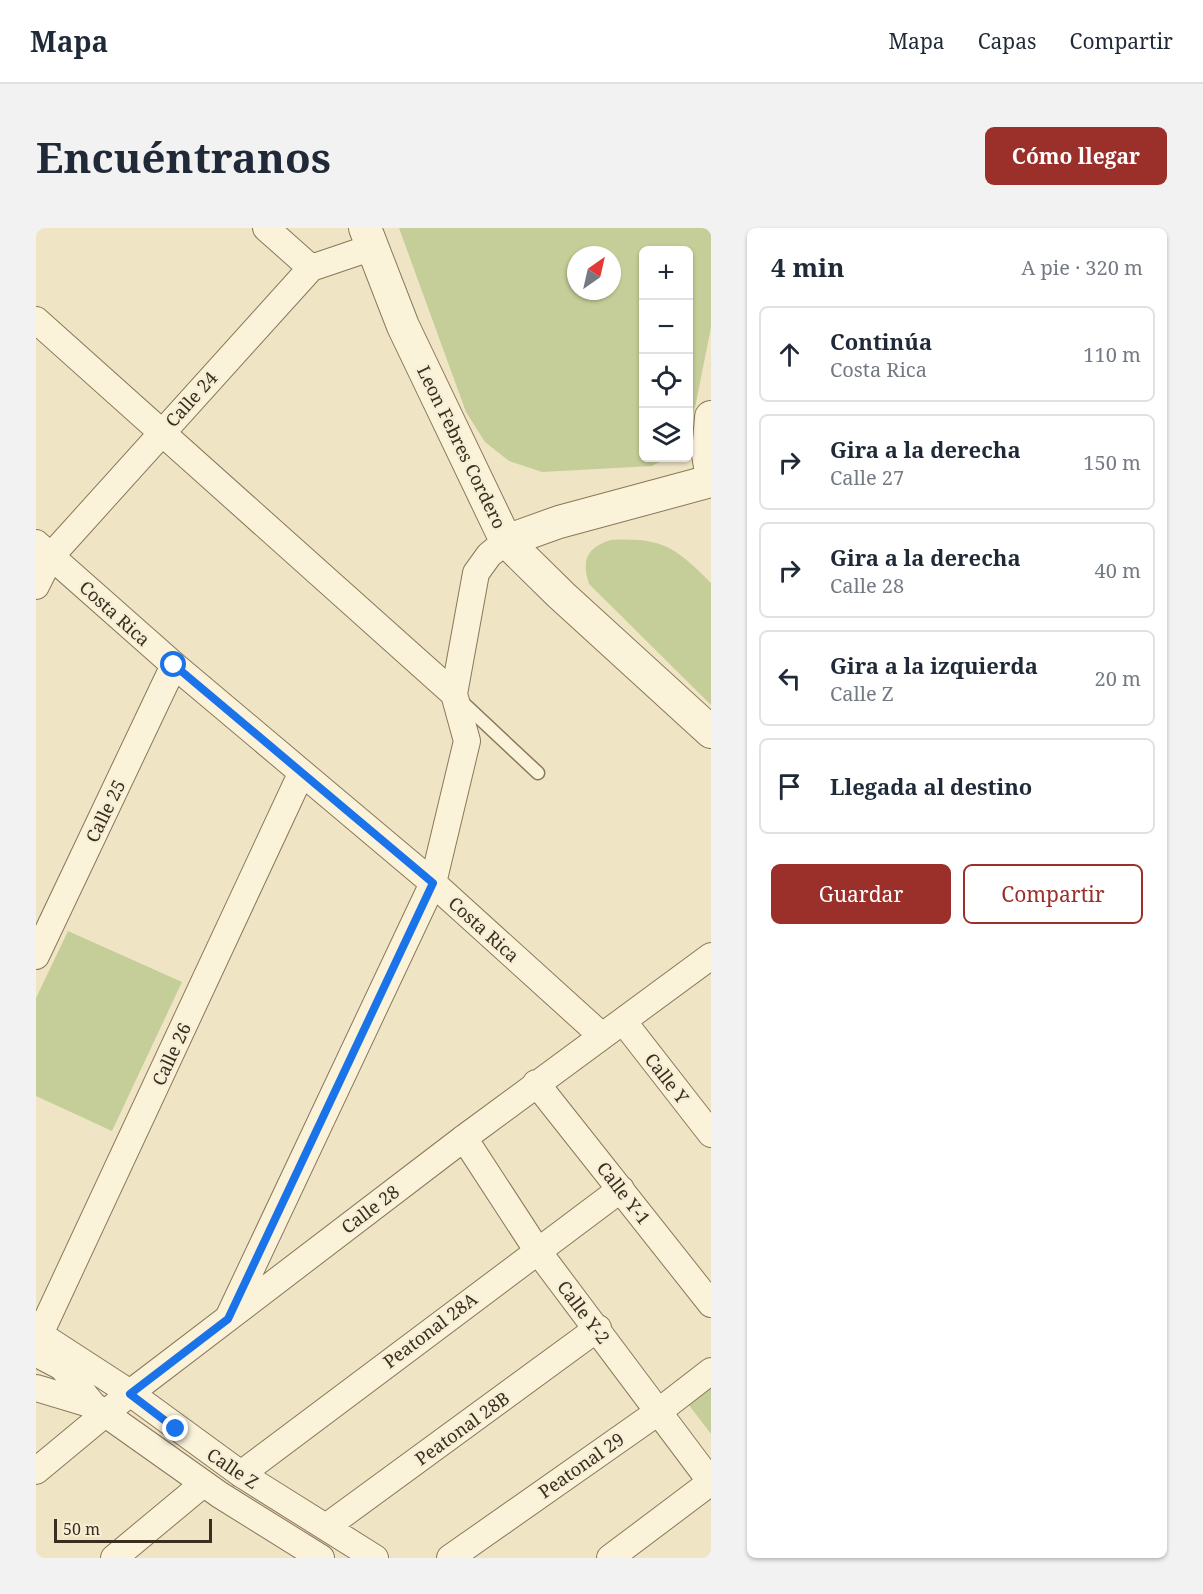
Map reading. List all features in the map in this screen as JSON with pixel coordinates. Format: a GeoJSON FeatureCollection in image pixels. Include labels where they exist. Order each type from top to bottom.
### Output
{"type":"FeatureCollection","features":[{"type":"Feature","properties":{"kind":"street"},"geometry":{"type":"LineString","coordinates":[[266,228],[311,268]]}},
{"type":"Feature","properties":{"kind":"street","name":"Calle 24"},"geometry":{"type":"LineString","coordinates":[[36,586],[44,549],[162,432],[311,268],[369,237]]}},
{"type":"Feature","properties":{"kind":"street","name":"Leon Febres Cordero"},"geometry":{"type":"LineString","coordinates":[[369,237],[404,326],[506,541],[711,732]]}},
{"type":"Feature","properties":{"kind":"street"},"geometry":{"type":"LineString","coordinates":[[36,320],[454,694]]}},
{"type":"Feature","properties":{"kind":"street"},"geometry":{"type":"LineString","coordinates":[[711,417],[708,454],[711,473]]}},
{"type":"Feature","properties":{"kind":"street"},"geometry":{"type":"LineString","coordinates":[[228,1319],[433,883],[467,741],[454,694],[476,573],[489,555],[506,541],[560,522],[711,481]]}},
{"type":"Feature","properties":{"kind":"street","name":"Costa Rica"},"geometry":{"type":"LineString","coordinates":[[44,549],[174,665],[433,883],[602,1036]]}},
{"type":"Feature","properties":{"kind":"street","name":"Calle 25"},"geometry":{"type":"LineString","coordinates":[[36,956],[44,918],[174,665]]}},
{"type":"Feature","properties":{"kind":"street","name":"Calle 26"},"geometry":{"type":"LineString","coordinates":[[37,1339],[302,774]]}},
{"type":"Feature","properties":{"kind":"street","name":"Calle 28"},"geometry":{"type":"LineString","coordinates":[[36,1470],[100,1410],[130,1394],[536,1083],[711,956]]}},
{"type":"Feature","properties":{"kind":"street","name":"Calle Y"},"geometry":{"type":"LineString","coordinates":[[623,1021],[707,1122]]}},
{"type":"Feature","properties":{"kind":"street","name":"Calle Y-1"},"geometry":{"type":"LineString","coordinates":[[536,1083],[711,1304]]}},
{"type":"Feature","properties":{"kind":"street","name":"Calle Y-2"},"geometry":{"type":"LineString","coordinates":[[464,1138],[537,1250],[598,1328],[711,1482]]}},
{"type":"Feature","properties":{"kind":"street","name":"Peatonal 28A"},"geometry":{"type":"LineString","coordinates":[[241,1474],[621,1189]]}},
{"type":"Feature","properties":{"kind":"street","name":"Peatonal 28B"},"geometry":{"type":"LineString","coordinates":[[326,1527],[598,1328]]}},
{"type":"Feature","properties":{"kind":"street","name":"Calle Z"},"geometry":{"type":"LineString","coordinates":[[37,1339],[130,1394],[241,1474],[375,1558]]}},
{"type":"Feature","properties":{"kind":"street","name":"Calle Z"},"geometry":{"type":"LineString","coordinates":[[37,1339],[100,1410],[203,1484],[321,1558]]}},
{"type":"Feature","properties":{"kind":"street","name":"Peatonal 29"},"geometry":{"type":"LineString","coordinates":[[450,1558],[658,1412],[711,1371]]}},
{"type":"Feature","properties":{"kind":"street"},"geometry":{"type":"LineString","coordinates":[[36,1388],[100,1410]]}},
{"type":"Feature","properties":{"kind":"street"},"geometry":{"type":"LineString","coordinates":[[610,1558],[711,1482]]}},
{"type":"Feature","properties":{"kind":"street"},"geometry":{"type":"LineString","coordinates":[[114,1558],[203,1484]]}},
{"type":"Feature","properties":{"kind":"lane"},"geometry":{"type":"LineString","coordinates":[[454,694],[538,773]]}},
{"type":"Feature","properties":{"kind":"green space"},"geometry":{"type":"Polygon","coordinates":[[[399,228],[711,228],[711,327],[693,413],[693,246],[639,246],[639,462],[660,462],[652,466],[542,472],[509,461],[485,442],[466,412],[399,228]]]}},
{"type":"Feature","properties":{"kind":"green space"},"geometry":{"type":"Polygon","coordinates":[[[611,540],[644,541],[667,547],[688,561],[711,583],[711,705],[589,584],[586,568],[588,556],[596,546],[611,540]]]}},
{"type":"Feature","properties":{"kind":"green space"},"geometry":{"type":"Polygon","coordinates":[[[68,931],[182,982],[112,1131],[36,1096],[36,998],[68,931]]]}},
{"type":"Feature","properties":{"kind":"green space"},"geometry":{"type":"Polygon","coordinates":[[[711,1381],[711,1434],[685,1400],[711,1381]]]}},
{"type":"Feature","properties":{"kind":"route"},"geometry":{"type":"LineString","coordinates":[[174,665],[433,883],[228,1319],[130,1394],[176,1429]]}}]}
